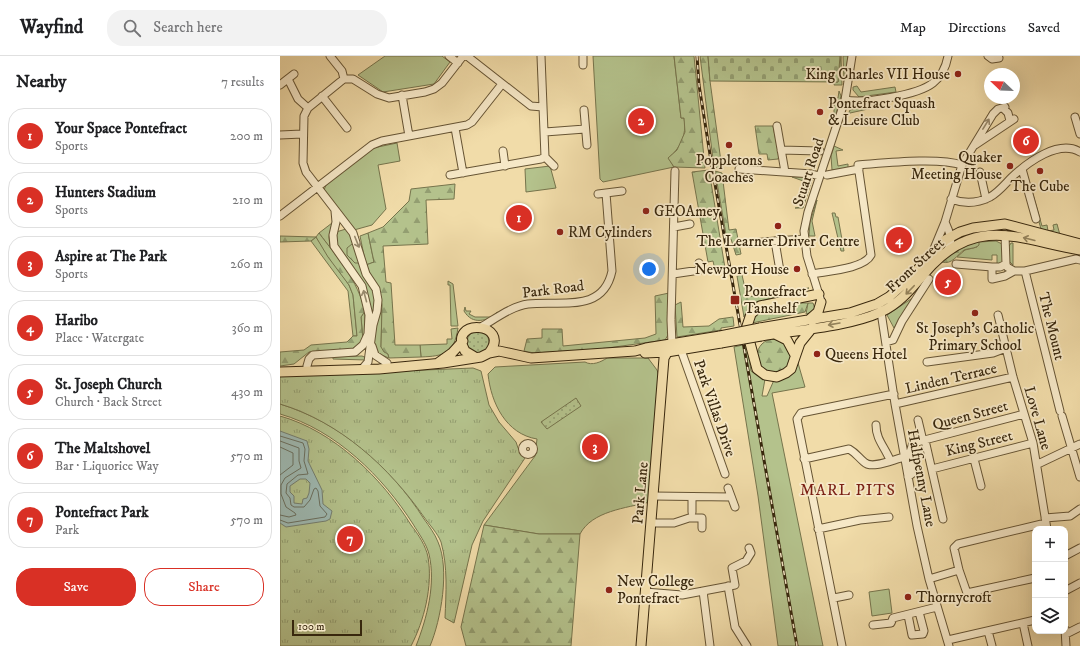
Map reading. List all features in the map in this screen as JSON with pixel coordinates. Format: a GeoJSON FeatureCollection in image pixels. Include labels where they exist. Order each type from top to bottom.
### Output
{"type":"FeatureCollection","features":[{"type":"Feature","properties":{"kind":"main road"},"geometry":{"type":"LineString","coordinates":[[987,225],[998,228],[1005,235],[1079,256]]}},
{"type":"Feature","properties":{"kind":"main road","name":"Front Street"},"geometry":{"type":"LineString","coordinates":[[775,330],[811,323],[870,307],[884,300],[908,280],[933,251],[952,236],[964,230],[987,225],[1009,225]]}},
{"type":"Feature","properties":{"kind":"main road"},"geometry":{"type":"LineString","coordinates":[[1005,235],[1009,225],[1052,238],[1080,244]]}},
{"type":"Feature","properties":{"kind":"main road","name":"Front Street"},"geometry":{"type":"LineString","coordinates":[[811,323],[848,322],[881,312],[902,298],[947,252],[965,241],[983,236],[1005,235]]}},
{"type":"Feature","properties":{"kind":"main road"},"geometry":{"type":"LineString","coordinates":[[820,298],[827,310],[836,315]]}},
{"type":"Feature","properties":{"kind":"main road"},"geometry":{"type":"LineString","coordinates":[[750,343],[755,366],[759,371],[768,376],[776,377],[786,373],[792,366],[800,343],[818,312],[820,298]]}},
{"type":"Feature","properties":{"kind":"main road"},"geometry":{"type":"LineString","coordinates":[[747,326],[750,314],[760,306],[820,298]]}},
{"type":"Feature","properties":{"kind":"main road"},"geometry":{"type":"LineString","coordinates":[[870,307],[881,312],[884,300]]}},
{"type":"Feature","properties":{"kind":"main road","name":"Park Road"},"geometry":{"type":"LineString","coordinates":[[438,363],[452,353],[463,341],[468,331],[474,327],[480,327]]}},
{"type":"Feature","properties":{"kind":"main road"},"geometry":{"type":"LineString","coordinates":[[480,327],[517,356]]}},
{"type":"Feature","properties":{"kind":"main road"},"geometry":{"type":"LineString","coordinates":[[635,351],[646,353],[675,349],[720,339],[775,330],[787,340],[795,355]]}},
{"type":"Feature","properties":{"kind":"main road"},"geometry":{"type":"LineString","coordinates":[[489,353],[493,348],[492,335]]}},
{"type":"Feature","properties":{"kind":"main road"},"geometry":{"type":"LineString","coordinates":[[463,341],[466,351],[475,357]]}},
{"type":"Feature","properties":{"kind":"main road"},"geometry":{"type":"LineString","coordinates":[[365,366],[378,369],[438,363],[482,357],[489,353],[499,351],[517,356],[535,358],[635,351],[659,346],[675,349]]}},
{"type":"Feature","properties":{"kind":"main road","name":"Park Lane"},"geometry":{"type":"LineString","coordinates":[[641,646],[664,370],[675,349]]}},
{"type":"Feature","properties":{"kind":"main road"},"geometry":{"type":"LineString","coordinates":[[646,353],[664,370]]}},
{"type":"Feature","properties":{"kind":"main road"},"geometry":{"type":"LineString","coordinates":[[280,371],[308,366],[365,366],[387,363],[407,365]]}},
{"type":"Feature","properties":{"kind":"main road"},"geometry":{"type":"LineString","coordinates":[[280,371],[308,366]]}},
{"type":"Feature","properties":{"kind":"street"},"geometry":{"type":"LineString","coordinates":[[330,56],[342,71],[344,79]]}},
{"type":"Feature","properties":{"kind":"street"},"geometry":{"type":"LineString","coordinates":[[449,56],[458,63]]}},
{"type":"Feature","properties":{"kind":"street"},"geometry":{"type":"LineString","coordinates":[[387,363],[375,355],[372,344],[372,325],[378,308],[378,296],[363,264],[355,237],[316,187],[302,163],[302,134],[304,116],[308,108],[344,79],[356,80],[383,97],[389,98],[434,89],[442,83],[463,56]]}},
{"type":"Feature","properties":{"kind":"street"},"geometry":{"type":"LineString","coordinates":[[467,56],[531,106],[543,108]]}},
{"type":"Feature","properties":{"kind":"street"},"geometry":{"type":"LineString","coordinates":[[541,56],[545,157],[554,166]]}},
{"type":"Feature","properties":{"kind":"street"},"geometry":{"type":"LineString","coordinates":[[583,56],[583,65]]}},
{"type":"Feature","properties":{"kind":"street","name":"Stuart Road"},"geometry":{"type":"LineString","coordinates":[[820,298],[812,274],[804,239],[807,215],[845,100],[852,56]]}},
{"type":"Feature","properties":{"kind":"street"},"geometry":{"type":"LineString","coordinates":[[845,100],[855,102],[926,88],[942,73],[948,56]]}},
{"type":"Feature","properties":{"kind":"street"},"geometry":{"type":"LineString","coordinates":[[988,56],[992,59],[999,58]]}},
{"type":"Feature","properties":{"kind":"street"},"geometry":{"type":"LineString","coordinates":[[280,85],[294,74]]}},
{"type":"Feature","properties":{"kind":"street"},"geometry":{"type":"LineString","coordinates":[[288,79],[298,100],[308,108]]}},
{"type":"Feature","properties":{"kind":"street"},"geometry":{"type":"LineString","coordinates":[[280,216],[372,145],[467,125],[472,122],[502,84]]}},
{"type":"Feature","properties":{"kind":"street"},"geometry":{"type":"LineString","coordinates":[[402,95],[409,136]]}},
{"type":"Feature","properties":{"kind":"street"},"geometry":{"type":"LineString","coordinates":[[322,96],[347,128]]}},
{"type":"Feature","properties":{"kind":"street"},"geometry":{"type":"LineString","coordinates":[[933,251],[945,222],[962,165],[993,114],[998,109],[1004,108],[1012,120],[975,145]]}},
{"type":"Feature","properties":{"kind":"street"},"geometry":{"type":"LineString","coordinates":[[584,110],[586,145]]}},
{"type":"Feature","properties":{"kind":"street"},"geometry":{"type":"LineString","coordinates":[[1075,117],[1080,134]]}},
{"type":"Feature","properties":{"kind":"street"},"geometry":{"type":"LineString","coordinates":[[777,126],[785,172]]}},
{"type":"Feature","properties":{"kind":"street"},"geometry":{"type":"LineString","coordinates":[[455,128],[463,173]]}},
{"type":"Feature","properties":{"kind":"street"},"geometry":{"type":"LineString","coordinates":[[545,132],[585,129]]}},
{"type":"Feature","properties":{"kind":"street"},"geometry":{"type":"LineString","coordinates":[[280,135],[302,134]]}},
{"type":"Feature","properties":{"kind":"street"},"geometry":{"type":"LineString","coordinates":[[951,199],[976,202],[986,199],[997,193],[1022,169],[1040,156],[1060,149],[1068,148],[1080,152]]}},
{"type":"Feature","properties":{"kind":"street"},"geometry":{"type":"LineString","coordinates":[[781,150],[820,151]]}},
{"type":"Feature","properties":{"kind":"street"},"geometry":{"type":"LineString","coordinates":[[504,151],[505,166]]}},
{"type":"Feature","properties":{"kind":"street"},"geometry":{"type":"LineString","coordinates":[[450,175],[505,166],[545,157]]}},
{"type":"Feature","properties":{"kind":"street"},"geometry":{"type":"LineString","coordinates":[[830,173],[859,167],[926,162],[949,162],[962,165]]}},
{"type":"Feature","properties":{"kind":"street"},"geometry":{"type":"LineString","coordinates":[[812,274],[859,265],[868,261],[871,255],[859,167]]}},
{"type":"Feature","properties":{"kind":"street"},"geometry":{"type":"LineString","coordinates":[[739,169],[819,176]]}},
{"type":"Feature","properties":{"kind":"street"},"geometry":{"type":"LineString","coordinates":[[1022,169],[1036,219]]}},
{"type":"Feature","properties":{"kind":"street","name":"Park Villas Drive"},"geometry":{"type":"LineString","coordinates":[[675,171],[671,320],[675,349],[725,474]]}},
{"type":"Feature","properties":{"kind":"street"},"geometry":{"type":"LineString","coordinates":[[980,172],[986,199]]}},
{"type":"Feature","properties":{"kind":"street"},"geometry":{"type":"LineString","coordinates":[[598,194],[622,191]]}},
{"type":"Feature","properties":{"kind":"street","name":"Park Road"},"geometry":{"type":"LineString","coordinates":[[480,327],[528,304],[585,301],[600,295],[605,290],[610,280],[612,271],[606,193]]}},
{"type":"Feature","properties":{"kind":"street"},"geometry":{"type":"LineString","coordinates":[[308,366],[313,355],[355,352],[364,345],[368,334],[369,315],[363,290],[356,276],[334,248],[333,239],[336,226],[335,211]]}},
{"type":"Feature","properties":{"kind":"street"},"geometry":{"type":"LineString","coordinates":[[945,222],[952,236],[947,252]]}},
{"type":"Feature","properties":{"kind":"street"},"geometry":{"type":"LineString","coordinates":[[674,226],[690,224]]}},
{"type":"Feature","properties":{"kind":"street"},"geometry":{"type":"LineString","coordinates":[[1005,235],[1006,264],[1007,267],[1014,271]]}},
{"type":"Feature","properties":{"kind":"street"},"geometry":{"type":"LineString","coordinates":[[952,236],[965,241]]}},
{"type":"Feature","properties":{"kind":"street"},"geometry":{"type":"LineString","coordinates":[[749,243],[804,239]]}},
{"type":"Feature","properties":{"kind":"street"},"geometry":{"type":"LineString","coordinates":[[775,241],[780,271]]}},
{"type":"Feature","properties":{"kind":"street"},"geometry":{"type":"LineString","coordinates":[[992,267],[992,280],[1005,276],[1014,271],[1025,271],[1079,256]]}},
{"type":"Feature","properties":{"kind":"street"},"geometry":{"type":"LineString","coordinates":[[673,274],[700,270],[699,263]]}},
{"type":"Feature","properties":{"kind":"street"},"geometry":{"type":"LineString","coordinates":[[956,264],[1000,267],[1006,264]]}},
{"type":"Feature","properties":{"kind":"street","name":"The Mount"},"geometry":{"type":"LineString","coordinates":[[1025,271],[1061,413],[1080,477]]}},
{"type":"Feature","properties":{"kind":"street"},"geometry":{"type":"LineString","coordinates":[[886,342],[893,340],[902,320],[929,279]]}},
{"type":"Feature","properties":{"kind":"street","name":"Halfpenny Lane"},"geometry":{"type":"LineString","coordinates":[[881,312],[908,477],[929,579],[948,643]]}},
{"type":"Feature","properties":{"kind":"street","name":"Love Lane"},"geometry":{"type":"LineString","coordinates":[[998,315],[1013,377],[1038,464],[1046,523]]}},
{"type":"Feature","properties":{"kind":"street"},"geometry":{"type":"LineString","coordinates":[[492,335],[501,316]]}},
{"type":"Feature","properties":{"kind":"street"},"geometry":{"type":"LineString","coordinates":[[365,366],[372,344]]}},
{"type":"Feature","properties":{"kind":"street"},"geometry":{"type":"LineString","coordinates":[[927,362],[993,353],[1006,348]]}},
{"type":"Feature","properties":{"kind":"street","name":"Linden Terrace"},"geometry":{"type":"LineString","coordinates":[[895,404],[1013,377]]}},
{"type":"Feature","properties":{"kind":"street"},"geometry":{"type":"LineString","coordinates":[[842,646],[834,598],[818,529],[797,419],[801,413],[894,394]]}},
{"type":"Feature","properties":{"kind":"street","name":"Queen Street"},"geometry":{"type":"LineString","coordinates":[[908,477],[913,473],[910,452],[911,445],[913,443],[1024,414]]}},
{"type":"Feature","properties":{"kind":"street"},"geometry":{"type":"LineString","coordinates":[[918,420],[944,519]]}},
{"type":"Feature","properties":{"kind":"street"},"geometry":{"type":"LineString","coordinates":[[876,425],[876,436],[885,448],[890,460]]}},
{"type":"Feature","properties":{"kind":"street","name":"King Street"},"geometry":{"type":"LineString","coordinates":[[932,469],[1033,443]]}},
{"type":"Feature","properties":{"kind":"street"},"geometry":{"type":"LineString","coordinates":[[1038,464],[1080,444]]}},
{"type":"Feature","properties":{"kind":"street"},"geometry":{"type":"LineString","coordinates":[[804,460],[849,449],[855,452],[864,463],[871,466],[904,457]]}},
{"type":"Feature","properties":{"kind":"street"},"geometry":{"type":"LineString","coordinates":[[974,458],[981,486]]}},
{"type":"Feature","properties":{"kind":"street"},"geometry":{"type":"LineString","coordinates":[[728,488],[735,506]]}},
{"type":"Feature","properties":{"kind":"street"},"geometry":{"type":"LineString","coordinates":[[653,496],[731,497]]}},
{"type":"Feature","properties":{"kind":"street"},"geometry":{"type":"LineString","coordinates":[[692,497],[692,512]]}},
{"type":"Feature","properties":{"kind":"street"},"geometry":{"type":"LineString","coordinates":[[1032,579],[968,593],[965,592],[954,550],[955,546],[1070,516],[1080,509]]}},
{"type":"Feature","properties":{"kind":"street"},"geometry":{"type":"LineString","coordinates":[[818,529],[860,520],[889,517]]}},
{"type":"Feature","properties":{"kind":"street"},"geometry":{"type":"LineString","coordinates":[[651,523],[674,523],[689,518],[702,518],[702,528]]}},
{"type":"Feature","properties":{"kind":"street"},"geometry":{"type":"LineString","coordinates":[[646,592],[682,595],[735,585],[732,568],[746,561],[751,553],[749,548]]}},
{"type":"Feature","properties":{"kind":"street"},"geometry":{"type":"LineString","coordinates":[[1068,554],[1080,548]]}},
{"type":"Feature","properties":{"kind":"street"},"geometry":{"type":"LineString","coordinates":[[929,579],[959,570]]}},
{"type":"Feature","properties":{"kind":"street"},"geometry":{"type":"LineString","coordinates":[[1068,589],[1080,583]]}},
{"type":"Feature","properties":{"kind":"street"},"geometry":{"type":"LineString","coordinates":[[728,586],[735,627],[747,646]]}},
{"type":"Feature","properties":{"kind":"street"},"geometry":{"type":"LineString","coordinates":[[703,591],[710,646]]}},
{"type":"Feature","properties":{"kind":"street"},"geometry":{"type":"LineString","coordinates":[[834,598],[849,595]]}},
{"type":"Feature","properties":{"kind":"street"},"geometry":{"type":"LineString","coordinates":[[873,625],[891,623],[893,618],[937,607]]}},
{"type":"Feature","properties":{"kind":"street"},"geometry":{"type":"LineString","coordinates":[[908,615],[912,636],[918,636],[924,633],[919,612]]}},
{"type":"Feature","properties":{"kind":"street"},"geometry":{"type":"LineString","coordinates":[[948,643],[988,631],[1032,620]]}},
{"type":"Feature","properties":{"kind":"street"},"geometry":{"type":"LineString","coordinates":[[1023,622],[1028,646]]}},
{"type":"Feature","properties":{"kind":"street"},"geometry":{"type":"LineString","coordinates":[[1068,631],[1080,628]]}},
{"type":"Feature","properties":{"kind":"street"},"geometry":{"type":"LineString","coordinates":[[988,631],[992,646]]}},
{"type":"Feature","properties":{"kind":"street"},"geometry":{"type":"LineString","coordinates":[[1066,634],[1066,646]]}},
{"type":"Feature","properties":{"kind":"green space"},"geometry":{"type":"Polygon","coordinates":[[[385,56],[442,56],[450,62],[434,84],[383,92],[358,75],[385,56]]]}},
{"type":"Feature","properties":{"kind":"green space"},"geometry":{"type":"Polygon","coordinates":[[[593,56],[674,56],[681,118],[684,118],[685,126],[681,142],[669,159],[674,167],[603,182],[600,179],[593,56]]]}},
{"type":"Feature","properties":{"kind":"green space"},"geometry":{"type":"Polygon","coordinates":[[[674,56],[694,56],[705,168],[674,167],[668,158],[677,150],[685,132],[684,118],[681,118],[674,56]]]}},
{"type":"Feature","properties":{"kind":"green space"},"geometry":{"type":"Polygon","coordinates":[[[700,56],[708,56],[722,169],[714,167],[700,56]]]}},
{"type":"Feature","properties":{"kind":"green space"},"geometry":{"type":"Polygon","coordinates":[[[708,56],[840,56],[838,82],[710,81],[708,56]]]}},
{"type":"Feature","properties":{"kind":"green space"},"geometry":{"type":"Polygon","coordinates":[[[841,56],[842,85],[834,85],[834,82],[838,82],[841,56]]]}},
{"type":"Feature","properties":{"kind":"green space"},"geometry":{"type":"Polygon","coordinates":[[[843,56],[848,56],[845,82],[844,82],[843,56]]]}},
{"type":"Feature","properties":{"kind":"green space"},"geometry":{"type":"Polygon","coordinates":[[[857,86],[861,92],[895,87],[896,92],[859,97],[853,90],[853,87],[857,86]]]}},
{"type":"Feature","properties":{"kind":"green space"},"geometry":{"type":"Polygon","coordinates":[[[839,91],[841,96],[836,114],[834,113],[834,98],[838,98],[839,91]]]}},
{"type":"Feature","properties":{"kind":"green space"},"geometry":{"type":"Polygon","coordinates":[[[876,103],[877,107],[850,113],[847,117],[850,110],[876,103]]]}},
{"type":"Feature","properties":{"kind":"green space"},"geometry":{"type":"Polygon","coordinates":[[[755,126],[773,126],[779,156],[778,159],[768,160],[767,154],[759,154],[755,126]]]}},
{"type":"Feature","properties":{"kind":"green space"},"geometry":{"type":"Polygon","coordinates":[[[397,143],[400,161],[378,165],[386,209],[372,225],[354,230],[324,190],[326,185],[373,148],[397,143]]]}},
{"type":"Feature","properties":{"kind":"green space"},"geometry":{"type":"Polygon","coordinates":[[[834,146],[843,150],[836,151],[838,166],[848,164],[848,168],[832,170],[831,156],[834,146]]]}},
{"type":"Feature","properties":{"kind":"green space"},"geometry":{"type":"Polygon","coordinates":[[[550,166],[556,188],[526,192],[525,169],[550,166]]]}},
{"type":"Feature","properties":{"kind":"green space"},"geometry":{"type":"Polygon","coordinates":[[[709,170],[725,268],[715,270],[713,261],[708,262],[692,172],[709,170]]]}},
{"type":"Feature","properties":{"kind":"green space"},"geometry":{"type":"Polygon","coordinates":[[[715,171],[722,173],[729,230],[736,229],[741,254],[736,255],[731,239],[727,240],[715,171]]]}},
{"type":"Feature","properties":{"kind":"green space"},"geometry":{"type":"Polygon","coordinates":[[[792,177],[806,177],[812,180],[803,208],[795,208],[801,207],[806,182],[792,177]]]}},
{"type":"Feature","properties":{"kind":"green space"},"geometry":{"type":"Polygon","coordinates":[[[455,184],[454,199],[426,200],[428,244],[383,246],[386,282],[391,283],[395,345],[420,345],[421,357],[389,358],[388,354],[384,352],[381,347],[382,305],[380,294],[366,265],[374,262],[368,233],[383,227],[409,201],[411,189],[455,184]]]}},
{"type":"Feature","properties":{"kind":"green space"},"geometry":{"type":"Polygon","coordinates":[[[1030,184],[1042,226],[1047,225],[1048,231],[1054,230],[1053,225],[1057,224],[1060,235],[1041,229],[1030,190],[1030,184]]]}},
{"type":"Feature","properties":{"kind":"green space"},"geometry":{"type":"Polygon","coordinates":[[[817,200],[812,221],[815,236],[809,236],[810,222],[817,200]]]}},
{"type":"Feature","properties":{"kind":"green space"},"geometry":{"type":"Polygon","coordinates":[[[832,213],[835,213],[836,217],[838,217],[844,251],[841,251],[832,213]]]}},
{"type":"Feature","properties":{"kind":"green space"},"geometry":{"type":"Polygon","coordinates":[[[332,223],[329,237],[330,248],[319,233],[332,223]]]}},
{"type":"Feature","properties":{"kind":"green space"},"geometry":{"type":"Polygon","coordinates":[[[346,229],[351,233],[376,299],[376,307],[372,319],[367,293],[336,246],[336,232],[346,229]]]}},
{"type":"Feature","properties":{"kind":"green space"},"geometry":{"type":"Polygon","coordinates":[[[319,233],[340,260],[352,279],[362,300],[365,311],[361,317],[363,341],[352,349],[309,352],[294,364],[280,366],[280,352],[304,350],[311,345],[347,342],[353,336],[357,336],[353,295],[349,285],[328,257],[316,237],[319,233]]]}},
{"type":"Feature","properties":{"kind":"green space"},"geometry":{"type":"Polygon","coordinates":[[[368,233],[374,262],[366,265],[360,236],[368,233]]]}},
{"type":"Feature","properties":{"kind":"green space"},"geometry":{"type":"Polygon","coordinates":[[[280,236],[316,237],[311,241],[280,242],[280,236]]]}},
{"type":"Feature","properties":{"kind":"green space"},"geometry":{"type":"Polygon","coordinates":[[[316,237],[349,285],[353,295],[357,336],[353,336],[348,291],[311,241],[316,237]]]}},
{"type":"Feature","properties":{"kind":"green space"},"geometry":{"type":"Polygon","coordinates":[[[996,241],[1002,244],[1004,260],[1001,264],[997,264],[997,255],[992,255],[992,260],[957,257],[965,250],[977,247],[979,242],[996,241]]]}},
{"type":"Feature","properties":{"kind":"green space"},"geometry":{"type":"Polygon","coordinates":[[[979,242],[979,245],[974,248],[964,250],[952,261],[946,263],[942,262],[958,249],[968,244],[979,242]]]}},
{"type":"Feature","properties":{"kind":"green space"},"geometry":{"type":"Polygon","coordinates":[[[1011,243],[1013,243],[1013,265],[1009,261],[1008,248],[1011,243]]]}},
{"type":"Feature","properties":{"kind":"green space"},"geometry":{"type":"Polygon","coordinates":[[[354,244],[359,263],[355,263],[347,255],[347,248],[354,244]]]}},
{"type":"Feature","properties":{"kind":"green space"},"geometry":{"type":"Polygon","coordinates":[[[742,275],[747,297],[809,288],[753,303],[747,310],[744,317],[737,276],[742,275]]]}},
{"type":"Feature","properties":{"kind":"green space"},"geometry":{"type":"Polygon","coordinates":[[[448,281],[453,284],[458,326],[451,326],[450,285],[448,285],[448,281]]]}},
{"type":"Feature","properties":{"kind":"green space"},"geometry":{"type":"Polygon","coordinates":[[[669,293],[668,335],[665,340],[600,349],[534,353],[524,351],[527,339],[542,338],[542,329],[562,329],[563,346],[645,338],[656,334],[655,296],[669,293]]]}},
{"type":"Feature","properties":{"kind":"green space"},"geometry":{"type":"Polygon","coordinates":[[[917,295],[906,308],[894,328],[887,315],[917,295]]]}},
{"type":"Feature","properties":{"kind":"green space"},"geometry":{"type":"Polygon","coordinates":[[[681,302],[683,327],[709,326],[719,319],[733,317],[734,326],[721,328],[721,330],[677,337],[675,305],[681,302]]]}},
{"type":"Feature","properties":{"kind":"green space"},"geometry":{"type":"Polygon","coordinates":[[[788,303],[808,303],[805,312],[752,323],[754,312],[788,303]]]}},
{"type":"Feature","properties":{"kind":"green space"},"geometry":{"type":"Polygon","coordinates":[[[808,303],[813,303],[815,309],[813,312],[806,314],[808,303]]]}},
{"type":"Feature","properties":{"kind":"green space"},"geometry":{"type":"Polygon","coordinates":[[[465,307],[466,311],[471,311],[469,314],[475,317],[493,317],[485,320],[471,319],[464,311],[465,307]]]}},
{"type":"Feature","properties":{"kind":"green space"},"geometry":{"type":"Polygon","coordinates":[[[382,308],[381,347],[388,354],[389,358],[379,354],[376,349],[374,337],[382,308]]]}},
{"type":"Feature","properties":{"kind":"green space"},"geometry":{"type":"Polygon","coordinates":[[[365,311],[365,331],[363,341],[361,317],[365,311]]]}},
{"type":"Feature","properties":{"kind":"green space"},"geometry":{"type":"Polygon","coordinates":[[[497,312],[500,314],[495,316],[493,317],[497,312]]]}},
{"type":"Feature","properties":{"kind":"green space"},"geometry":{"type":"Polygon","coordinates":[[[458,328],[454,343],[447,352],[436,356],[421,357],[420,345],[447,344],[447,339],[452,339],[451,329],[458,328]]]}},
{"type":"Feature","properties":{"kind":"green space"},"geometry":{"type":"Polygon","coordinates":[[[478,331],[486,334],[489,342],[486,350],[478,353],[470,350],[467,342],[470,334],[478,331]]]}},
{"type":"Feature","properties":{"kind":"green space"},"geometry":{"type":"Polygon","coordinates":[[[771,339],[777,339],[786,344],[790,350],[790,362],[786,368],[777,373],[771,373],[762,368],[757,359],[757,353],[762,344],[771,339]]]}},
{"type":"Feature","properties":{"kind":"green space"},"geometry":{"type":"Polygon","coordinates":[[[747,344],[751,371],[765,379],[762,396],[767,396],[774,380],[798,363],[805,387],[772,393],[823,646],[778,646],[758,496],[734,347],[747,344]]]}},
{"type":"Feature","properties":{"kind":"green space"},"geometry":{"type":"Polygon","coordinates":[[[362,356],[367,358],[366,360],[333,359],[333,357],[362,356]]]}},
{"type":"Feature","properties":{"kind":"green space"},"geometry":{"type":"Polygon","coordinates":[[[607,358],[648,358],[657,370],[659,376],[650,502],[601,515],[585,526],[580,534],[539,534],[484,525],[535,456],[537,439],[526,436],[517,431],[502,416],[493,396],[488,374],[495,367],[585,362],[593,364],[607,358]]]}},
{"type":"Feature","properties":{"kind":"green space"},"geometry":{"type":"Polygon","coordinates":[[[473,368],[481,371],[489,405],[499,422],[516,442],[525,458],[483,521],[472,545],[454,623],[445,618],[445,561],[441,542],[436,532],[395,481],[361,448],[343,434],[323,422],[280,404],[280,376],[473,368]]]}},
{"type":"Feature","properties":{"kind":"green space"},"geometry":{"type":"Polygon","coordinates":[[[576,398],[581,406],[547,429],[541,422],[576,398]]]}},
{"type":"Feature","properties":{"kind":"green space"},"geometry":{"type":"Polygon","coordinates":[[[280,404],[323,422],[362,449],[396,482],[411,500],[434,533],[442,553],[444,580],[441,609],[430,646],[416,646],[424,624],[431,589],[431,565],[429,554],[420,535],[401,506],[356,457],[339,443],[320,431],[301,421],[280,414],[280,404]]]}},
{"type":"Feature","properties":{"kind":"green space"},"geometry":{"type":"Polygon","coordinates":[[[280,416],[300,423],[319,433],[355,458],[386,490],[421,540],[428,557],[428,591],[420,626],[411,646],[280,646],[280,416]]]}},
{"type":"Feature","properties":{"kind":"green space"},"geometry":{"type":"Polygon","coordinates":[[[484,525],[539,534],[580,534],[571,646],[466,646],[461,627],[484,525]]]}},
{"type":"Feature","properties":{"kind":"green space"},"geometry":{"type":"Polygon","coordinates":[[[889,589],[892,613],[872,616],[869,592],[889,589]]]}},
{"type":"Feature","properties":{"kind":"water"},"geometry":{"type":"Polygon","coordinates":[[[280,431],[307,441],[309,449],[308,461],[322,490],[323,504],[332,511],[330,519],[326,521],[286,527],[280,523],[280,431]],[[300,479],[290,486],[290,492],[294,496],[294,503],[302,504],[303,499],[307,498],[310,483],[306,479],[300,479]]]}},
{"type":"Feature","properties":{"kind":"railway"},"geometry":{"type":"LineString","coordinates":[[697,56],[699,85],[712,167],[797,646]]}},
{"type":"Feature","properties":{"kind":"place","name":"King Charles VII House"},"geometry":{"type":"Point","coordinates":[958,74]}},
{"type":"Feature","properties":{"kind":"place","name":"Pontefract Squash & Leisure Club"},"geometry":{"type":"Point","coordinates":[820,112]}},
{"type":"Feature","properties":{"kind":"place","name":"Hunters Stadium"},"geometry":{"type":"Point","coordinates":[641,121]}},
{"type":"Feature","properties":{"kind":"place","name":"The Maltshovel"},"geometry":{"type":"Point","coordinates":[1026,141]}},
{"type":"Feature","properties":{"kind":"place","name":"Poppletons Coaches"},"geometry":{"type":"Point","coordinates":[729,145]}},
{"type":"Feature","properties":{"kind":"place","name":"Quaker Meeting House"},"geometry":{"type":"Point","coordinates":[1010,166]}},
{"type":"Feature","properties":{"kind":"place","name":"The Cube"},"geometry":{"type":"Point","coordinates":[1040,171]}},
{"type":"Feature","properties":{"kind":"place","name":"GEOAmey"},"geometry":{"type":"Point","coordinates":[646,211]}},
{"type":"Feature","properties":{"kind":"place","name":"Your Space Pontefract"},"geometry":{"type":"Point","coordinates":[519,218]}},
{"type":"Feature","properties":{"kind":"place","name":"The Learner Driver Centre"},"geometry":{"type":"Point","coordinates":[778,226]}},
{"type":"Feature","properties":{"kind":"place","name":"RM Cylinders"},"geometry":{"type":"Point","coordinates":[560,232]}},
{"type":"Feature","properties":{"kind":"place","name":"Haribo"},"geometry":{"type":"Point","coordinates":[899,240]}},
{"type":"Feature","properties":{"kind":"place","name":"Newport House"},"geometry":{"type":"Point","coordinates":[797,269]}},
{"type":"Feature","properties":{"kind":"place","name":"St. Joseph Church"},"geometry":{"type":"Point","coordinates":[948,282]}},
{"type":"Feature","properties":{"kind":"place","name":"Pontefract Tanshelf"},"geometry":{"type":"Point","coordinates":[735,300]}},
{"type":"Feature","properties":{"kind":"place","name":"St Joseph's Catholic Primary School"},"geometry":{"type":"Point","coordinates":[975,313]}},
{"type":"Feature","properties":{"kind":"place","name":"Queens Hotel"},"geometry":{"type":"Point","coordinates":[817,354]}},
{"type":"Feature","properties":{"kind":"place","name":"Aspire at The Park"},"geometry":{"type":"Point","coordinates":[595,447]}},
{"type":"Feature","properties":{"kind":"place","name":"Pontefract Park"},"geometry":{"type":"Point","coordinates":[350,539]}},
{"type":"Feature","properties":{"kind":"place","name":"New College Pontefract"},"geometry":{"type":"Point","coordinates":[609,590]}},
{"type":"Feature","properties":{"kind":"place","name":"Thornycroft"},"geometry":{"type":"Point","coordinates":[908,597]}},
{"type":"Feature","properties":{"kind":"district","name":"MARL PITS"},"geometry":{"type":"Point","coordinates":[848,489]}}]}
